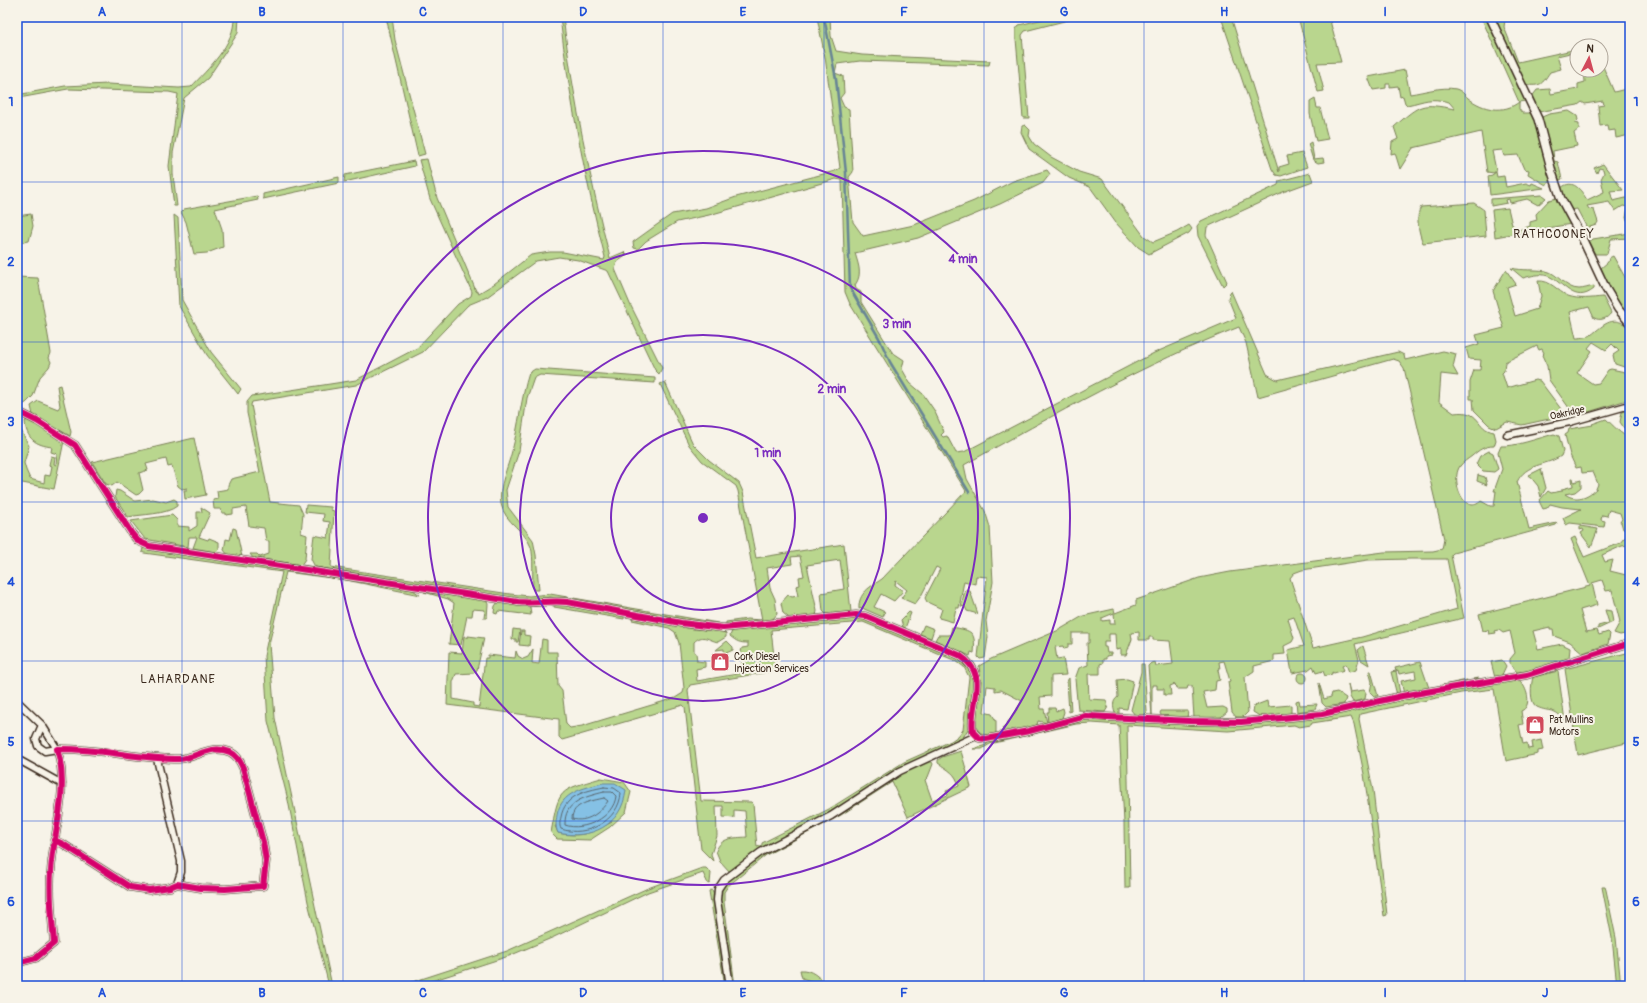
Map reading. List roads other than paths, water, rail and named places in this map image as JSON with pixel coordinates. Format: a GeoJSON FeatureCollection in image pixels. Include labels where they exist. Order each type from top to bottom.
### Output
{"type":"FeatureCollection","features":[{"type":"Feature","properties":{"kind":"street"},"geometry":{"type":"LineString","coordinates":[[1490,17],[1538,119],[1552,172],[1561,198],[1606,289],[1618,309],[1630,323]]}},
{"type":"Feature","properties":{"kind":"street","name":"Oakridge"},"geometry":{"type":"LineString","coordinates":[[1507,435],[1570,422],[1630,405]]}},
{"type":"Feature","properties":{"kind":"street"},"geometry":{"type":"LineString","coordinates":[[17,411],[37,421],[75,445],[132,534],[138,541],[149,546],[518,602],[535,603],[551,600],[567,602],[699,626],[727,628],[851,615],[865,616],[959,655],[970,662],[976,674],[977,683],[972,727],[976,736]]}},
{"type":"Feature","properties":{"kind":"street"},"geometry":{"type":"LineString","coordinates":[[730,986],[717,900],[718,889],[724,880],[761,852],[831,816],[900,770],[976,736],[986,739],[1019,734],[1086,716],[1235,722],[1322,714],[1402,696],[1527,675],[1630,643]]}},
{"type":"Feature","properties":{"kind":"street"},"geometry":{"type":"LineString","coordinates":[[17,701],[42,725],[57,749],[61,762],[62,784],[51,873],[54,943],[36,958],[17,963]]}},
{"type":"Feature","properties":{"kind":"street"},"geometry":{"type":"LineString","coordinates":[[42,725],[36,739],[38,746],[45,751],[75,749],[157,759],[185,758],[204,751],[215,750],[229,752],[238,757],[243,768],[263,842],[266,861],[263,886],[225,889],[201,888],[177,884],[170,887],[149,890],[130,886],[77,852],[54,840]]}},
{"type":"Feature","properties":{"kind":"street"},"geometry":{"type":"LineString","coordinates":[[17,759],[62,784]]}},
{"type":"Feature","properties":{"kind":"street"},"geometry":{"type":"LineString","coordinates":[[157,759],[181,861],[181,872],[177,884]]}},
{"type":"Feature","properties":{"kind":"water"},"geometry":{"type":"Polygon","coordinates":[[[603,783],[615,783],[626,790],[618,813],[611,821],[602,828],[593,832],[570,835],[558,833],[556,826],[557,815],[559,807],[563,801],[574,792],[603,783]]]}},
{"type":"Feature","properties":{"kind":"waterway"},"geometry":{"type":"LineString","coordinates":[[824,17],[836,79],[846,173],[850,288],[879,338],[890,362],[969,492]]}},
{"type":"Feature","properties":{"kind":"place","name":"Cork Diesel Injection Services"},"geometry":{"type":"Point","coordinates":[720,662]}},
{"type":"Feature","properties":{"kind":"place","name":"Pat Mullins Motors"},"geometry":{"type":"Point","coordinates":[1535,725]}},
{"type":"Feature","properties":{"kind":"district","name":"RATHCOONEY"},"geometry":{"type":"Point","coordinates":[1554,234]}},
{"type":"Feature","properties":{"kind":"district","name":"LAHARDANE"},"geometry":{"type":"Point","coordinates":[178,679]}}]}
